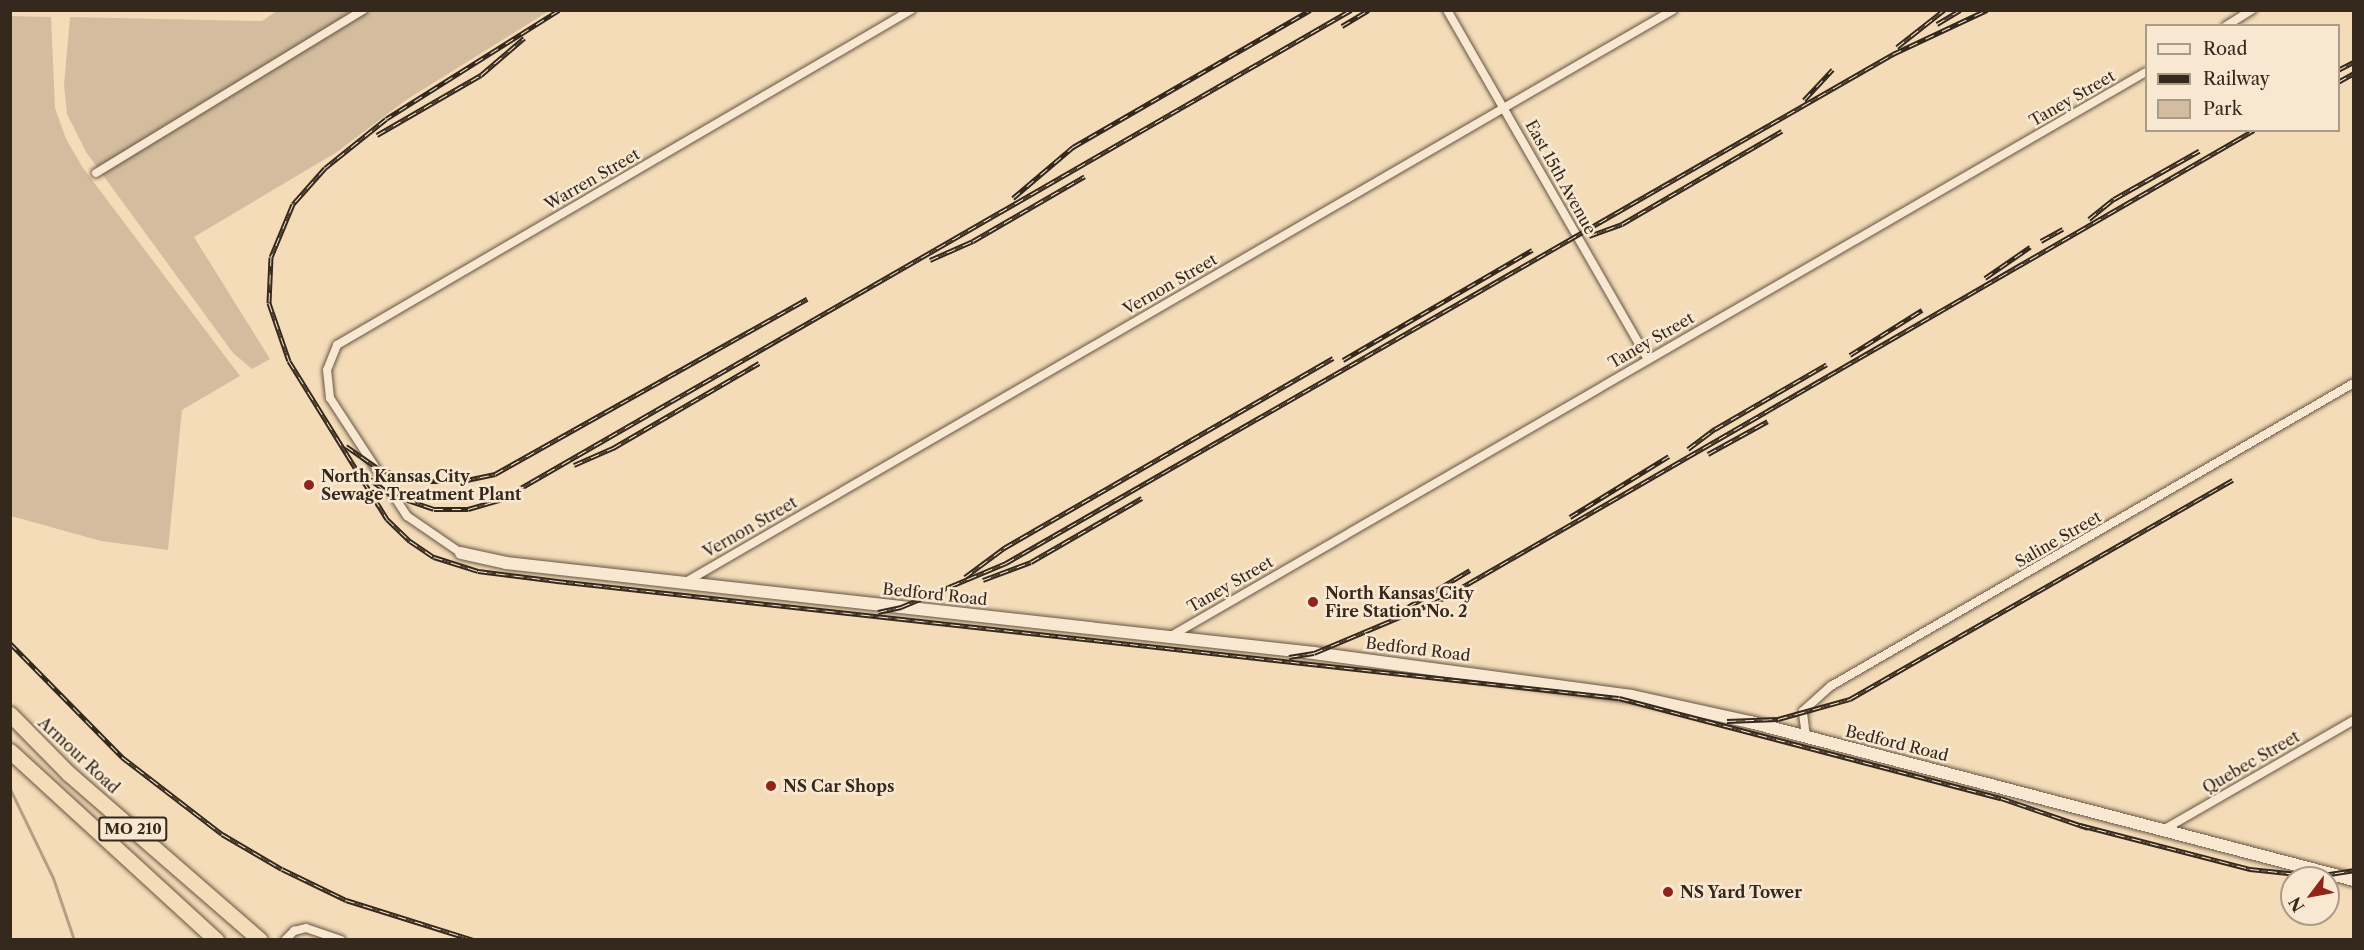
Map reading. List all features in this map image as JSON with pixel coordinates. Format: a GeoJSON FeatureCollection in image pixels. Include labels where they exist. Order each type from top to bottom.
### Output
{"type":"FeatureCollection","features":[{"type":"Feature","properties":{"kind":"highway","name":"Armour Road"},"geometry":{"type":"LineString","coordinates":[[10,714],[68,773],[260,939]]}},
{"type":"Feature","properties":{"kind":"highway","name":"MO 210"},"geometry":{"type":"LineString","coordinates":[[10,751],[216,939]]}},
{"type":"Feature","properties":{"kind":"street"},"geometry":{"type":"LineString","coordinates":[[96,173],[363,10]]}},
{"type":"Feature","properties":{"kind":"street","name":"Warren Street"},"geometry":{"type":"LineString","coordinates":[[461,554],[407,516],[330,398],[327,370],[337,345],[911,10]]}},
{"type":"Feature","properties":{"kind":"street","name":"East 15th Avenue"},"geometry":{"type":"LineString","coordinates":[[1448,10],[1648,359]]}},
{"type":"Feature","properties":{"kind":"street","name":"Vernon Street"},"geometry":{"type":"LineString","coordinates":[[683,583],[1673,10]]}},
{"type":"Feature","properties":{"kind":"street"},"geometry":{"type":"LineString","coordinates":[[2229,24],[2252,10]]}},
{"type":"Feature","properties":{"kind":"street","name":"Taney Street"},"geometry":{"type":"LineString","coordinates":[[1171,636],[2145,73]]}},
{"type":"Feature","properties":{"kind":"street","name":"Saline Street"},"geometry":{"type":"LineString","coordinates":[[1806,736],[1803,711],[1831,686],[2354,382]]}},
{"type":"Feature","properties":{"kind":"street","name":"Bedford Road"},"geometry":{"type":"LineString","coordinates":[[461,554],[506,563],[1171,636],[1572,686],[1806,736],[2354,880]]}},
{"type":"Feature","properties":{"kind":"street","name":"Quebec Street"},"geometry":{"type":"LineString","coordinates":[[2163,830],[2354,720]]}},
{"type":"Feature","properties":{"kind":"street"},"geometry":{"type":"LineString","coordinates":[[285,939],[294,931],[306,928],[341,939]]}},
{"type":"Feature","properties":{"kind":"green space"},"geometry":{"type":"Polygon","coordinates":[[[278,10],[549,11],[406,100],[337,152],[194,237],[270,359],[252,369],[233,353],[86,152],[67,114],[64,85],[70,17],[262,21],[278,10]]]}},
{"type":"Feature","properties":{"kind":"green space"},"geometry":{"type":"Polygon","coordinates":[[[10,16],[51,17],[55,108],[66,139],[83,168],[240,376],[182,410],[168,550],[101,541],[11,516],[10,16]]]}},
{"type":"Feature","properties":{"kind":"waterway"},"geometry":{"type":"LineString","coordinates":[[10,789],[53,878],[74,940]]}},
{"type":"Feature","properties":{"kind":"railway"},"geometry":{"type":"LineString","coordinates":[[559,10],[386,119],[325,168],[293,204],[271,257],[269,303],[289,361],[387,519],[410,541],[434,557],[478,571],[557,581],[1619,698],[2001,798],[2088,828]]}},
{"type":"Feature","properties":{"kind":"railway"},"geometry":{"type":"LineString","coordinates":[[1013,198],[1073,147],[1310,10]]}},
{"type":"Feature","properties":{"kind":"railway"},"geometry":{"type":"LineString","coordinates":[[364,475],[390,494],[434,509],[468,509],[500,500],[1351,10]]}},
{"type":"Feature","properties":{"kind":"railway"},"geometry":{"type":"LineString","coordinates":[[1342,26],[1369,10]]}},
{"type":"Feature","properties":{"kind":"railway"},"geometry":{"type":"LineString","coordinates":[[1897,47],[1944,10]]}},
{"type":"Feature","properties":{"kind":"railway"},"geometry":{"type":"LineString","coordinates":[[1937,24],[1960,10]]}},
{"type":"Feature","properties":{"kind":"railway"},"geometry":{"type":"LineString","coordinates":[[878,612],[901,607],[1006,563],[1893,54],[1987,10]]}},
{"type":"Feature","properties":{"kind":"railway"},"geometry":{"type":"LineString","coordinates":[[377,135],[481,75],[524,38]]}},
{"type":"Feature","properties":{"kind":"railway"},"geometry":{"type":"LineString","coordinates":[[2340,69],[2354,62]]}},
{"type":"Feature","properties":{"kind":"railway"},"geometry":{"type":"LineString","coordinates":[[1804,100],[1833,69]]}},
{"type":"Feature","properties":{"kind":"railway"},"geometry":{"type":"LineString","coordinates":[[2340,81],[2354,73]]}},
{"type":"Feature","properties":{"kind":"railway"},"geometry":{"type":"LineString","coordinates":[[1589,236],[1622,224],[1782,131]]}},
{"type":"Feature","properties":{"kind":"railway"},"geometry":{"type":"LineString","coordinates":[[1289,657],[1314,653],[1438,601],[2251,132]]}},
{"type":"Feature","properties":{"kind":"railway"},"geometry":{"type":"LineString","coordinates":[[2089,219],[2114,199],[2199,151]]}},
{"type":"Feature","properties":{"kind":"railway"},"geometry":{"type":"LineString","coordinates":[[930,260],[973,241],[1085,176]]}},
{"type":"Feature","properties":{"kind":"railway"},"geometry":{"type":"LineString","coordinates":[[2041,241],[2063,229]]}},
{"type":"Feature","properties":{"kind":"railway"},"geometry":{"type":"LineString","coordinates":[[1985,278],[2030,247]]}},
{"type":"Feature","properties":{"kind":"railway"},"geometry":{"type":"LineString","coordinates":[[1343,360],[1532,250]]}},
{"type":"Feature","properties":{"kind":"railway"},"geometry":{"type":"LineString","coordinates":[[346,446],[379,469],[417,481],[462,481],[495,474],[807,299]]}},
{"type":"Feature","properties":{"kind":"railway"},"geometry":{"type":"LineString","coordinates":[[1850,355],[1922,310]]}},
{"type":"Feature","properties":{"kind":"railway"},"geometry":{"type":"LineString","coordinates":[[965,577],[1004,548],[1333,358]]}},
{"type":"Feature","properties":{"kind":"railway"},"geometry":{"type":"LineString","coordinates":[[574,465],[613,448],[759,363]]}},
{"type":"Feature","properties":{"kind":"railway"},"geometry":{"type":"LineString","coordinates":[[1688,449],[1715,429],[1827,364]]}},
{"type":"Feature","properties":{"kind":"railway"},"geometry":{"type":"LineString","coordinates":[[1708,454],[1768,421]]}},
{"type":"Feature","properties":{"kind":"railway"},"geometry":{"type":"LineString","coordinates":[[1570,517],[1669,456]]}},
{"type":"Feature","properties":{"kind":"railway"},"geometry":{"type":"LineString","coordinates":[[1727,721],[1778,719],[1850,699],[2233,480]]}},
{"type":"Feature","properties":{"kind":"railway"},"geometry":{"type":"LineString","coordinates":[[983,580],[1031,562],[1142,498]]}},
{"type":"Feature","properties":{"kind":"railway"},"geometry":{"type":"LineString","coordinates":[[1408,607],[1470,570]]}},
{"type":"Feature","properties":{"kind":"railway"},"geometry":{"type":"LineString","coordinates":[[10,643],[122,757],[222,834],[282,869],[346,900],[474,940]]}},
{"type":"Feature","properties":{"kind":"railway"},"geometry":{"type":"LineString","coordinates":[[2080,825],[2250,869],[2317,876],[2354,870]]}},
{"type":"Feature","properties":{"kind":"place","name":"North Kansas City Sewage Treatment Plant"},"geometry":{"type":"Point","coordinates":[309,485]}},
{"type":"Feature","properties":{"kind":"place","name":"North Kansas City Fire Station No. 2"},"geometry":{"type":"Point","coordinates":[1313,602]}},
{"type":"Feature","properties":{"kind":"place","name":"NS Car Shops"},"geometry":{"type":"Point","coordinates":[771,786]}},
{"type":"Feature","properties":{"kind":"place","name":"NS Yard Tower"},"geometry":{"type":"Point","coordinates":[1668,892]}}]}
